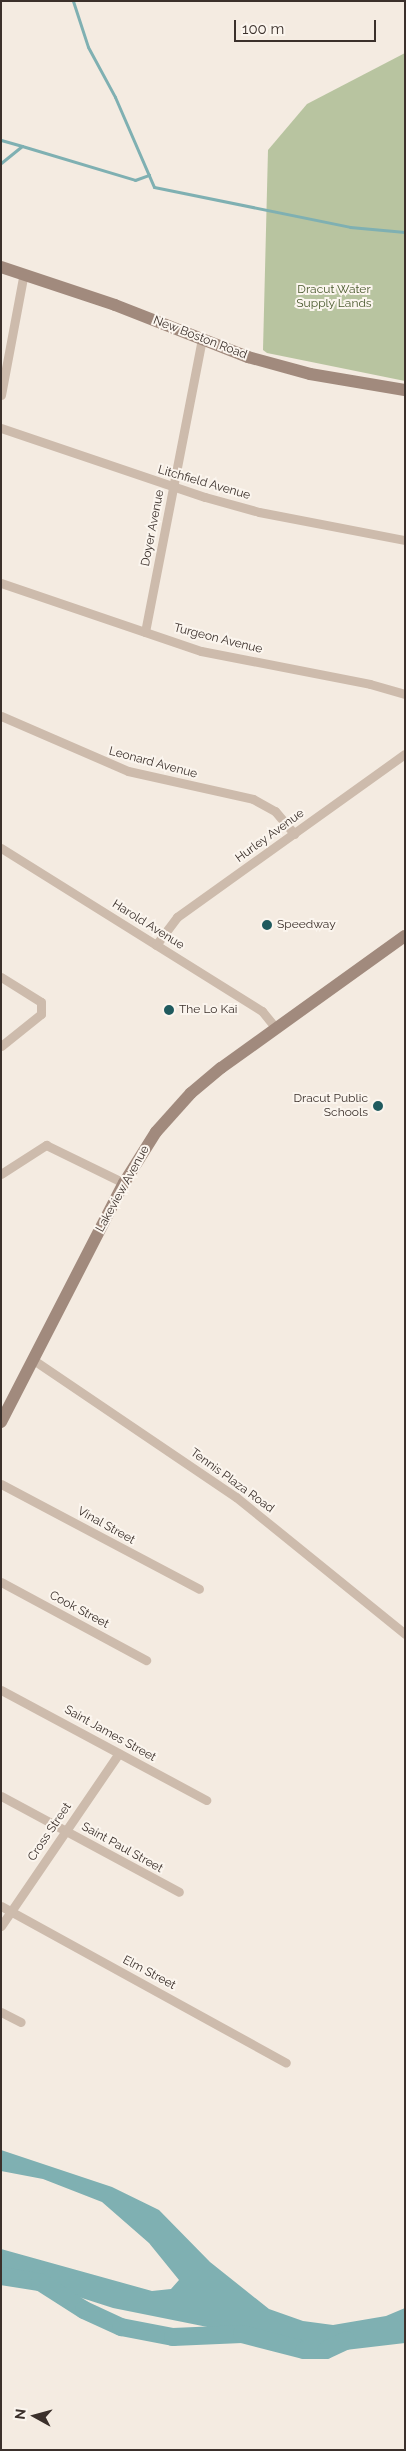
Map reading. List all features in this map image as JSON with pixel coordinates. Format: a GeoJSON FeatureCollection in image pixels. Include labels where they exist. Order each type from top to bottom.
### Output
{"type":"FeatureCollection","features":[{"type":"Feature","properties":{"kind":"main road","name":"New Boston Road"},"geometry":{"type":"LineString","coordinates":[[1,267],[23,277],[115,305],[248,357],[310,374],[405,390]]}},
{"type":"Feature","properties":{"kind":"main road","name":"Lakeview Avenue"},"geometry":{"type":"LineString","coordinates":[[1,1422],[35,1361],[124,1183],[152,1138],[191,1093],[276,1028],[405,936]]}},
{"type":"Feature","properties":{"kind":"street"},"geometry":{"type":"LineString","coordinates":[[1,395],[23,277]]}},
{"type":"Feature","properties":{"kind":"street","name":"Doyer Avenue"},"geometry":{"type":"LineString","coordinates":[[145,632],[202,339]]}},
{"type":"Feature","properties":{"kind":"street","name":"Litchfield Avenue"},"geometry":{"type":"LineString","coordinates":[[1,428],[173,488],[259,512],[405,540]]}},
{"type":"Feature","properties":{"kind":"street","name":"Turgeon Avenue"},"geometry":{"type":"LineString","coordinates":[[1,582],[201,651],[370,684],[405,694]]}},
{"type":"Feature","properties":{"kind":"street","name":"Leonard Avenue"},"geometry":{"type":"LineString","coordinates":[[1,716],[128,772],[253,799],[275,811],[294,834]]}},
{"type":"Feature","properties":{"kind":"street","name":"Hurley Avenue"},"geometry":{"type":"LineString","coordinates":[[156,945],[177,917],[405,754]]}},
{"type":"Feature","properties":{"kind":"street","name":"Harold Avenue"},"geometry":{"type":"LineString","coordinates":[[1,848],[262,1011],[276,1028]]}},
{"type":"Feature","properties":{"kind":"street"},"geometry":{"type":"LineString","coordinates":[[1,977],[41,1002],[41,1014],[1,1046]]}},
{"type":"Feature","properties":{"kind":"street"},"geometry":{"type":"LineString","coordinates":[[1,1174],[46,1145],[124,1183]]}},
{"type":"Feature","properties":{"kind":"street","name":"Tennis Plaza Road"},"geometry":{"type":"LineString","coordinates":[[35,1361],[236,1497],[405,1634]]}},
{"type":"Feature","properties":{"kind":"street","name":"Vinal Street"},"geometry":{"type":"LineString","coordinates":[[1,1484],[199,1589]]}},
{"type":"Feature","properties":{"kind":"street","name":"Cook Street"},"geometry":{"type":"LineString","coordinates":[[1,1582],[146,1660]]}},
{"type":"Feature","properties":{"kind":"street","name":"Saint James Street"},"geometry":{"type":"LineString","coordinates":[[1,1690],[206,1800]]}},
{"type":"Feature","properties":{"kind":"street","name":"Cross Street"},"geometry":{"type":"LineString","coordinates":[[1,1926],[119,1753]]}},
{"type":"Feature","properties":{"kind":"street","name":"Saint Paul Street"},"geometry":{"type":"LineString","coordinates":[[1,1796],[178,1892]]}},
{"type":"Feature","properties":{"kind":"street","name":"Elm Street"},"geometry":{"type":"LineString","coordinates":[[1,1906],[286,2063]]}},
{"type":"Feature","properties":{"kind":"street"},"geometry":{"type":"LineString","coordinates":[[1,2012],[21,2022]]}},
{"type":"Feature","properties":{"kind":"green space","name":"Dracut Water Supply Lands"},"geometry":{"type":"Polygon","coordinates":[[[405,53],[405,381],[267,353],[263,350],[268,150],[307,104],[405,53]]]}},
{"type":"Feature","properties":{"kind":"water"},"geometry":{"type":"Polygon","coordinates":[[[1,2150],[112,2187],[159,2210],[210,2262],[269,2309],[303,2321],[333,2325],[386,2316],[405,2308],[405,2343],[337,2351],[317,2349],[113,2308],[1,2272],[1,2249],[152,2291],[171,2289],[179,2280],[149,2243],[102,2202],[43,2179],[1,2171],[1,2150]]]}},
{"type":"Feature","properties":{"kind":"waterway"},"geometry":{"type":"LineString","coordinates":[[73,1],[88,47],[115,97],[154,187],[350,227],[405,232]]}},
{"type":"Feature","properties":{"kind":"waterway"},"geometry":{"type":"LineString","coordinates":[[1,140],[22,146]]}},
{"type":"Feature","properties":{"kind":"waterway"},"geometry":{"type":"LineString","coordinates":[[1,163],[22,146],[135,180],[149,175]]}},
{"type":"Feature","properties":{"kind":"waterway"},"geometry":{"type":"LineString","coordinates":[[1,2276],[40,2282],[84,2310],[121,2327],[173,2337],[242,2334],[304,2350],[326,2350],[347,2340]]}},
{"type":"Feature","properties":{"kind":"place","name":"Speedway"},"geometry":{"type":"Point","coordinates":[267,925]}},
{"type":"Feature","properties":{"kind":"place","name":"The Lo Kai"},"geometry":{"type":"Point","coordinates":[169,1010]}},
{"type":"Feature","properties":{"kind":"place","name":"Dracut Public Schools"},"geometry":{"type":"Point","coordinates":[378,1106]}}]}
